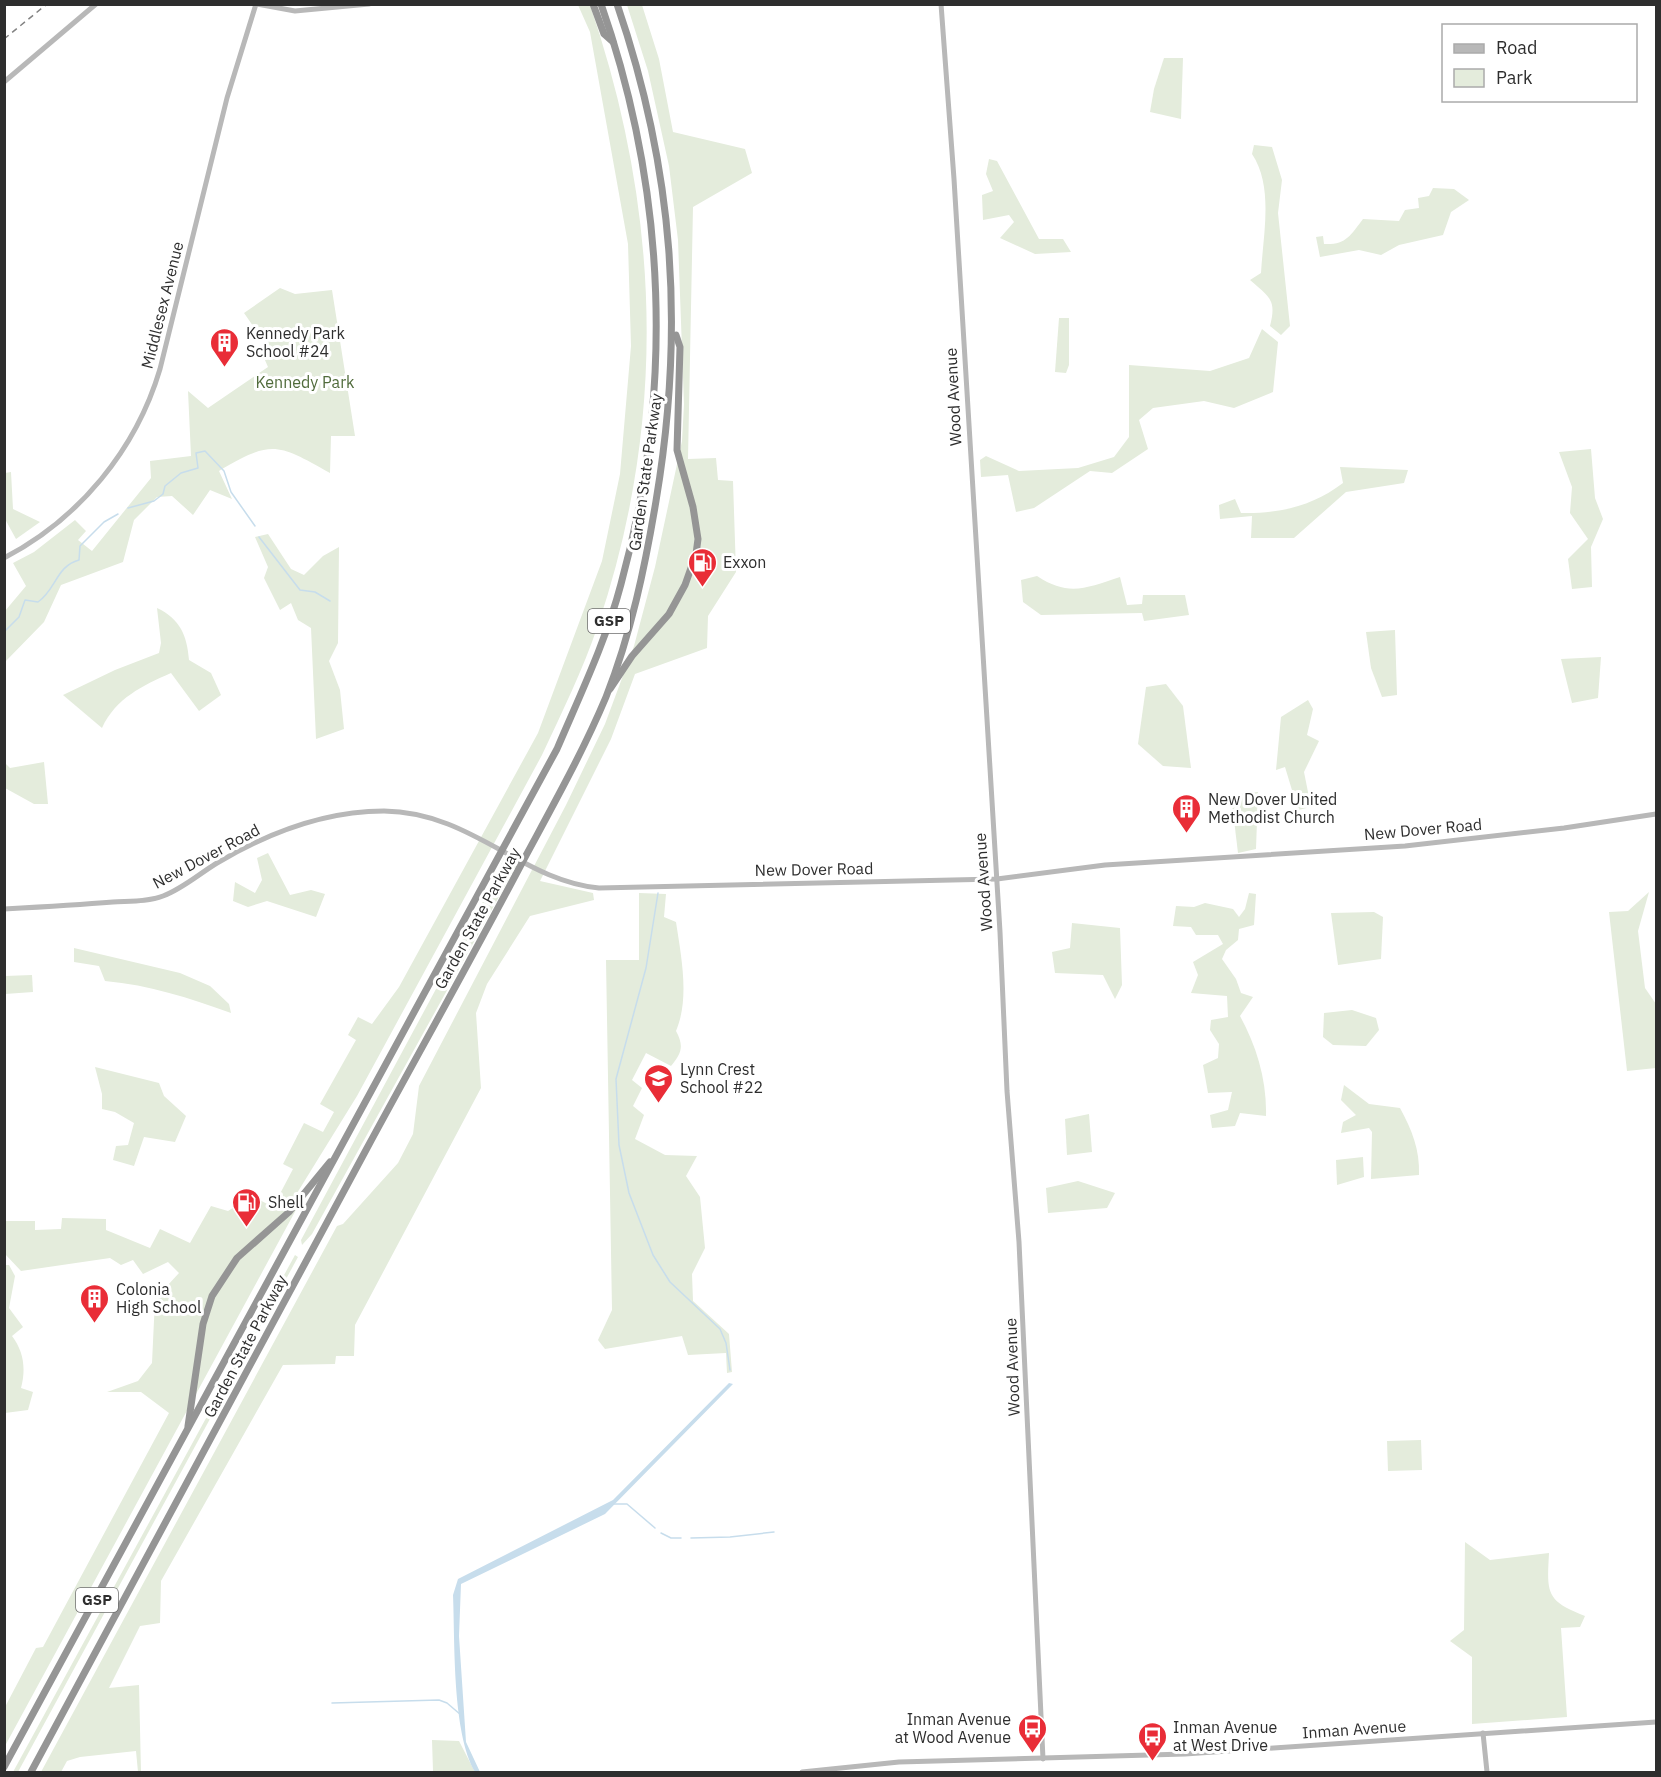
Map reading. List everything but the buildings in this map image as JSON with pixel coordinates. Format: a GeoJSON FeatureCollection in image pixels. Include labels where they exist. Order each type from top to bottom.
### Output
{"type":"FeatureCollection","features":[{"type":"Feature","properties":{"kind":"highway"},"geometry":{"type":"LineString","coordinates":[[592,4],[604,34],[613,42]]}},
{"type":"Feature","properties":{"kind":"highway","name":"Garden State Parkway"},"geometry":{"type":"LineString","coordinates":[[4,1767],[557,749],[604,636],[621,583],[649,450],[658,323],[654,244],[645,173],[632,111],[601,4]]}},
{"type":"Feature","properties":{"kind":"highway","name":"Garden State Parkway"},"geometry":{"type":"LineString","coordinates":[[31,1773],[368,1146],[560,797],[607,694],[629,628],[648,552],[667,421],[674,328],[668,237],[658,158],[636,65],[617,4]]}},
{"type":"Feature","properties":{"kind":"highway"},"geometry":{"type":"LineString","coordinates":[[607,694],[632,656],[669,614],[685,585],[696,554],[698,538],[693,507],[677,450],[680,347],[674,328]]}},
{"type":"Feature","properties":{"kind":"highway"},"geometry":{"type":"LineString","coordinates":[[187,1433],[203,1324],[212,1296],[237,1258],[289,1212],[312,1188],[346,1140]]}},
{"type":"Feature","properties":{"kind":"street"},"geometry":{"type":"LineString","coordinates":[[4,82],[96,4]]}},
{"type":"Feature","properties":{"kind":"street"},"geometry":{"type":"LineString","coordinates":[[257,4],[295,10],[369,4]]}},
{"type":"Feature","properties":{"kind":"street","name":"Middlesex Avenue"},"geometry":{"type":"LineString","coordinates":[[4,558],[50,529],[98,485],[127,444],[145,411],[160,369],[229,92],[257,4]]}},
{"type":"Feature","properties":{"kind":"street","name":"Wood Avenue"},"geometry":{"type":"LineString","coordinates":[[941,4],[997,879],[1007,1091],[1020,1251],[1043,1759]]}},
{"type":"Feature","properties":{"kind":"street","name":"New Dover Road"},"geometry":{"type":"LineString","coordinates":[[4,909],[159,898],[224,859],[270,837],[318,820],[351,814],[396,812],[423,815],[449,823],[487,840],[569,882],[599,888],[997,879],[1105,865],[1405,846],[1564,828],[1656,814]]}},
{"type":"Feature","properties":{"kind":"street","name":"Inman Avenue"},"geometry":{"type":"LineString","coordinates":[[802,1773],[899,1762],[1185,1755],[1656,1722]]}},
{"type":"Feature","properties":{"kind":"street"},"geometry":{"type":"LineString","coordinates":[[1483,1733],[1487,1773]]}},
{"type":"Feature","properties":{"kind":"green space"},"geometry":{"type":"Polygon","coordinates":[[[578,5],[590,5],[613,82],[631,159],[642,237],[646,314],[645,392],[636,470],[621,547],[598,625],[579,675],[542,755],[357,1096],[294,1198],[297,1208],[5,1746],[5,1707],[36,1648],[43,1647],[169,1413],[141,1392],[107,1392],[138,1381],[152,1363],[155,1299],[179,1273],[168,1262],[143,1274],[133,1260],[121,1265],[110,1258],[21,1271],[5,1254],[5,1221],[35,1221],[35,1230],[61,1229],[62,1218],[106,1219],[106,1230],[150,1248],[160,1229],[190,1243],[211,1206],[228,1211],[252,1196],[273,1207],[293,1169],[283,1164],[304,1123],[323,1132],[334,1112],[320,1104],[356,1040],[348,1035],[358,1017],[372,1024],[399,987],[538,733],[602,561],[620,474],[631,346],[628,244],[590,32],[578,5]]]}},
{"type":"Feature","properties":{"kind":"green space"},"geometry":{"type":"Polygon","coordinates":[[[627,5],[642,5],[659,59],[673,132],[745,149],[752,173],[693,207],[688,459],[716,458],[718,480],[733,481],[736,572],[708,616],[707,648],[635,674],[611,739],[540,881],[593,893],[594,900],[530,916],[487,984],[476,1013],[481,1088],[355,1325],[354,1356],[336,1356],[335,1364],[283,1365],[161,1581],[160,1623],[140,1626],[109,1688],[139,1685],[141,1772],[138,1772],[136,1751],[80,1757],[67,1761],[61,1772],[41,1772],[337,1226],[343,1224],[398,1163],[413,1134],[419,1086],[566,805],[605,724],[634,646],[655,567],[682,441],[684,404],[678,240],[669,166],[648,71],[627,5]]]}},
{"type":"Feature","properties":{"kind":"green space"},"geometry":{"type":"Polygon","coordinates":[[[1164,58],[1183,58],[1181,119],[1150,112],[1154,89],[1164,58]]]}},
{"type":"Feature","properties":{"kind":"green space"},"geometry":{"type":"Polygon","coordinates":[[[1254,145],[1272,147],[1282,180],[1278,213],[1290,326],[1281,335],[1270,326],[1272,304],[1270,299],[1250,280],[1261,273],[1266,212],[1263,181],[1252,154],[1254,145]]]}},
{"type":"Feature","properties":{"kind":"green space"},"geometry":{"type":"Polygon","coordinates":[[[989,159],[997,161],[1039,239],[1063,239],[1071,252],[1035,254],[1000,238],[1014,222],[1009,215],[983,220],[982,195],[993,191],[986,174],[989,159]]]}},
{"type":"Feature","properties":{"kind":"green space"},"geometry":{"type":"Polygon","coordinates":[[[1433,188],[1454,189],[1469,200],[1451,212],[1443,235],[1399,245],[1381,255],[1359,250],[1320,257],[1316,237],[1323,236],[1324,244],[1338,243],[1351,235],[1363,219],[1399,221],[1405,210],[1419,208],[1418,198],[1429,196],[1433,188]]]}},
{"type":"Feature","properties":{"kind":"green space","name":"Kennedy Park"},"geometry":{"type":"Polygon","coordinates":[[[280,288],[295,294],[332,290],[355,436],[331,436],[330,473],[286,451],[264,450],[251,454],[219,471],[232,499],[210,490],[193,515],[172,496],[157,497],[134,520],[123,562],[61,585],[44,622],[5,662],[5,611],[26,586],[13,563],[34,552],[75,520],[86,531],[78,540],[92,551],[151,478],[150,461],[191,456],[188,391],[208,408],[268,367],[261,351],[267,346],[244,313],[280,288]]]}},
{"type":"Feature","properties":{"kind":"green space"},"geometry":{"type":"Polygon","coordinates":[[[1059,318],[1069,318],[1069,365],[1066,373],[1055,372],[1059,318]]]}},
{"type":"Feature","properties":{"kind":"green space"},"geometry":{"type":"Polygon","coordinates":[[[1262,329],[1278,342],[1273,392],[1234,408],[1204,401],[1153,408],[1139,420],[1148,449],[1112,473],[1090,471],[1034,508],[1016,512],[1008,475],[981,477],[980,460],[986,456],[1019,471],[1078,468],[1114,457],[1129,437],[1129,365],[1210,371],[1249,358],[1262,329]]]}},
{"type":"Feature","properties":{"kind":"green space"},"geometry":{"type":"Polygon","coordinates":[[[1591,449],[1595,498],[1603,519],[1591,547],[1592,587],[1572,589],[1568,559],[1588,539],[1570,513],[1572,487],[1559,452],[1591,449]]]}},
{"type":"Feature","properties":{"kind":"green space"},"geometry":{"type":"Polygon","coordinates":[[[1340,467],[1408,470],[1404,483],[1346,492],[1294,538],[1251,538],[1252,516],[1220,519],[1219,505],[1235,499],[1241,513],[1255,513],[1295,507],[1320,498],[1343,483],[1340,467]]]}},
{"type":"Feature","properties":{"kind":"green space"},"geometry":{"type":"Polygon","coordinates":[[[11,472],[13,509],[40,522],[16,539],[5,519],[5,473],[11,472]]]}},
{"type":"Feature","properties":{"kind":"green space"},"geometry":{"type":"Polygon","coordinates":[[[268,534],[291,569],[304,575],[323,556],[339,547],[338,643],[329,661],[340,690],[344,729],[316,739],[311,628],[298,620],[291,603],[280,610],[264,578],[268,567],[255,537],[268,534]]]}},
{"type":"Feature","properties":{"kind":"green space"},"geometry":{"type":"Polygon","coordinates":[[[1037,576],[1048,583],[1068,588],[1087,587],[1120,577],[1127,605],[1142,604],[1143,595],[1185,595],[1189,615],[1144,621],[1142,613],[1041,615],[1023,602],[1021,580],[1037,576]]]}},
{"type":"Feature","properties":{"kind":"green space"},"geometry":{"type":"Polygon","coordinates":[[[157,608],[177,623],[184,635],[189,660],[211,673],[221,695],[199,711],[171,673],[140,688],[122,701],[102,728],[63,695],[115,670],[159,653],[161,643],[157,608]]]}},
{"type":"Feature","properties":{"kind":"green space"},"geometry":{"type":"Polygon","coordinates":[[[1395,630],[1397,695],[1382,697],[1371,668],[1366,632],[1395,630]]]}},
{"type":"Feature","properties":{"kind":"green space"},"geometry":{"type":"Polygon","coordinates":[[[1601,657],[1598,698],[1572,703],[1561,659],[1601,657]]]}},
{"type":"Feature","properties":{"kind":"green space"},"geometry":{"type":"Polygon","coordinates":[[[1166,684],[1183,706],[1191,768],[1163,766],[1138,744],[1146,687],[1166,684]]]}},
{"type":"Feature","properties":{"kind":"green space"},"geometry":{"type":"Polygon","coordinates":[[[1308,700],[1313,709],[1307,735],[1319,741],[1304,772],[1311,807],[1298,810],[1285,767],[1276,770],[1281,717],[1308,700]]]}},
{"type":"Feature","properties":{"kind":"green space"},"geometry":{"type":"Polygon","coordinates":[[[44,762],[48,804],[34,804],[5,788],[5,763],[10,768],[44,762]]]}},
{"type":"Feature","properties":{"kind":"green space"},"geometry":{"type":"Polygon","coordinates":[[[1258,792],[1256,849],[1238,853],[1231,795],[1258,792]]]}},
{"type":"Feature","properties":{"kind":"green space"},"geometry":{"type":"Polygon","coordinates":[[[268,853],[290,895],[311,890],[325,894],[316,917],[267,901],[248,907],[233,901],[235,882],[255,893],[262,880],[257,858],[268,853]]]}},
{"type":"Feature","properties":{"kind":"green space"},"geometry":{"type":"Polygon","coordinates":[[[505,856],[517,864],[312,1234],[302,1245],[301,1240],[493,883],[505,856]]]}},
{"type":"Feature","properties":{"kind":"green space"},"geometry":{"type":"Polygon","coordinates":[[[1649,892],[1638,931],[1645,988],[1656,1004],[1656,1068],[1627,1071],[1609,912],[1628,911],[1649,892]]]}},
{"type":"Feature","properties":{"kind":"green space"},"geometry":{"type":"Polygon","coordinates":[[[639,893],[666,894],[664,917],[676,922],[682,963],[683,1005],[676,1031],[681,1045],[678,1057],[671,1066],[646,1053],[632,1080],[642,1088],[633,1106],[644,1115],[635,1139],[665,1155],[697,1156],[686,1176],[700,1197],[705,1248],[692,1274],[693,1301],[729,1334],[732,1372],[727,1373],[726,1353],[688,1355],[682,1336],[605,1349],[598,1340],[612,1310],[606,960],[639,960],[639,893]]]}},
{"type":"Feature","properties":{"kind":"green space"},"geometry":{"type":"Polygon","coordinates":[[[1249,893],[1256,894],[1254,925],[1239,929],[1238,940],[1226,950],[1222,959],[1236,979],[1241,993],[1253,997],[1240,1016],[1260,1064],[1265,1090],[1266,1116],[1240,1113],[1235,1126],[1212,1128],[1210,1115],[1228,1110],[1232,1092],[1208,1093],[1203,1065],[1218,1058],[1219,1044],[1210,1030],[1211,1020],[1228,1017],[1227,996],[1191,993],[1198,975],[1193,962],[1223,944],[1218,935],[1196,935],[1191,927],[1173,926],[1176,906],[1194,907],[1205,903],[1233,909],[1239,917],[1245,909],[1249,893]]]}},
{"type":"Feature","properties":{"kind":"green space"},"geometry":{"type":"Polygon","coordinates":[[[1374,912],[1383,917],[1381,959],[1338,965],[1331,913],[1374,912]]]}},
{"type":"Feature","properties":{"kind":"green space"},"geometry":{"type":"Polygon","coordinates":[[[1072,923],[1120,928],[1122,985],[1115,999],[1103,975],[1055,973],[1052,952],[1070,948],[1072,923]]]}},
{"type":"Feature","properties":{"kind":"green space"},"geometry":{"type":"Polygon","coordinates":[[[74,948],[180,973],[210,986],[229,1004],[231,1013],[169,993],[105,981],[99,966],[74,962],[74,948]]]}},
{"type":"Feature","properties":{"kind":"green space"},"geometry":{"type":"Polygon","coordinates":[[[32,975],[33,992],[5,994],[5,976],[32,975]]]}},
{"type":"Feature","properties":{"kind":"green space"},"geometry":{"type":"Polygon","coordinates":[[[1352,1010],[1376,1018],[1379,1030],[1366,1046],[1333,1045],[1323,1037],[1324,1013],[1352,1010]]]}},
{"type":"Feature","properties":{"kind":"green space"},"geometry":{"type":"Polygon","coordinates":[[[95,1067],[159,1083],[164,1096],[186,1116],[175,1142],[144,1137],[134,1166],[113,1160],[116,1146],[128,1145],[134,1123],[115,1112],[102,1109],[102,1094],[95,1067]]]}},
{"type":"Feature","properties":{"kind":"green space"},"geometry":{"type":"Polygon","coordinates":[[[1344,1085],[1369,1104],[1400,1108],[1414,1140],[1419,1175],[1371,1179],[1372,1132],[1369,1128],[1341,1133],[1343,1122],[1356,1115],[1341,1100],[1344,1085]]]}},
{"type":"Feature","properties":{"kind":"green space"},"geometry":{"type":"Polygon","coordinates":[[[1089,1114],[1092,1152],[1067,1155],[1065,1119],[1089,1114]]]}},
{"type":"Feature","properties":{"kind":"green space"},"geometry":{"type":"Polygon","coordinates":[[[1363,1157],[1364,1177],[1337,1185],[1336,1160],[1363,1157]]]}},
{"type":"Feature","properties":{"kind":"green space"},"geometry":{"type":"Polygon","coordinates":[[[1078,1181],[1115,1193],[1107,1208],[1048,1213],[1046,1188],[1078,1181]]]}},
{"type":"Feature","properties":{"kind":"green space"},"geometry":{"type":"Polygon","coordinates":[[[295,1255],[298,1257],[18,1772],[13,1772],[295,1255]]]}},
{"type":"Feature","properties":{"kind":"green space"},"geometry":{"type":"Polygon","coordinates":[[[4,1265],[9,1265],[15,1276],[9,1308],[23,1327],[12,1336],[23,1361],[21,1388],[33,1392],[28,1410],[5,1413],[4,1265]]]}},
{"type":"Feature","properties":{"kind":"green space"},"geometry":{"type":"Polygon","coordinates":[[[1421,1440],[1422,1470],[1388,1471],[1387,1441],[1421,1440]]]}},
{"type":"Feature","properties":{"kind":"green space"},"geometry":{"type":"Polygon","coordinates":[[[1465,1542],[1490,1560],[1549,1553],[1548,1577],[1551,1594],[1562,1605],[1585,1616],[1580,1627],[1561,1628],[1567,1717],[1472,1724],[1472,1657],[1450,1641],[1464,1630],[1465,1542]]]}},
{"type":"Feature","properties":{"kind":"green space"},"geometry":{"type":"Polygon","coordinates":[[[432,1740],[459,1741],[475,1772],[429,1772],[433,1771],[432,1740]]]}},
{"type":"Feature","properties":{"kind":"water"},"geometry":{"type":"Polygon","coordinates":[[[729,1383],[733,1384],[605,1514],[461,1584],[459,1636],[466,1742],[480,1772],[475,1772],[462,1734],[458,1711],[453,1595],[458,1579],[613,1500],[729,1383]]]}},
{"type":"Feature","properties":{"kind":"waterway"},"geometry":{"type":"LineString","coordinates":[[128,508],[154,501],[163,494],[165,486],[181,473],[198,468],[196,453],[205,451],[224,471],[231,492],[255,526]]}},
{"type":"Feature","properties":{"kind":"waterway"},"geometry":{"type":"LineString","coordinates":[[4,632],[19,617],[25,600],[38,602],[44,597],[65,567],[79,560],[80,546],[104,522],[118,514]]}},
{"type":"Feature","properties":{"kind":"waterway"},"geometry":{"type":"LineString","coordinates":[[259,537],[300,590],[315,592],[330,601]]}},
{"type":"Feature","properties":{"kind":"waterway"},"geometry":{"type":"LineString","coordinates":[[658,893],[646,968],[616,1079],[619,1145],[629,1193],[653,1255],[670,1282],[720,1329],[726,1343],[730,1370]]}},
{"type":"Feature","properties":{"kind":"waterway"},"geometry":{"type":"LineString","coordinates":[[614,1504],[627,1504],[655,1528]]}},
{"type":"Feature","properties":{"kind":"waterway"},"geometry":{"type":"LineString","coordinates":[[691,1538],[730,1537],[774,1532]]}},
{"type":"Feature","properties":{"kind":"waterway"},"geometry":{"type":"LineString","coordinates":[[661,1533],[671,1538],[681,1538]]}},
{"type":"Feature","properties":{"kind":"waterway"},"geometry":{"type":"LineString","coordinates":[[332,1703],[439,1700],[447,1703],[461,1715]]}},
{"type":"Feature","properties":{"kind":"railway"},"geometry":{"type":"LineString","coordinates":[[4,39],[47,4]]}},
{"type":"Feature","properties":{"kind":"place","name":"Kennedy Park School #24"},"geometry":{"type":"Point","coordinates":[225,368]}},
{"type":"Feature","properties":{"kind":"place","name":"Exxon"},"geometry":{"type":"Point","coordinates":[702,588]}},
{"type":"Feature","properties":{"kind":"place","name":"New Dover United Methodist Church"},"geometry":{"type":"Point","coordinates":[1187,834]}},
{"type":"Feature","properties":{"kind":"place","name":"Lynn Crest School #22"},"geometry":{"type":"Point","coordinates":[659,1104]}},
{"type":"Feature","properties":{"kind":"place","name":"Shell"},"geometry":{"type":"Point","coordinates":[247,1228]}},
{"type":"Feature","properties":{"kind":"place","name":"Colonia High School"},"geometry":{"type":"Point","coordinates":[95,1324]}},
{"type":"Feature","properties":{"kind":"place","name":"Inman Avenue at Wood Avenue"},"geometry":{"type":"Point","coordinates":[1032,1754]}},
{"type":"Feature","properties":{"kind":"place","name":"Inman Avenue at West Drive"},"geometry":{"type":"Point","coordinates":[1152,1762]}}]}
